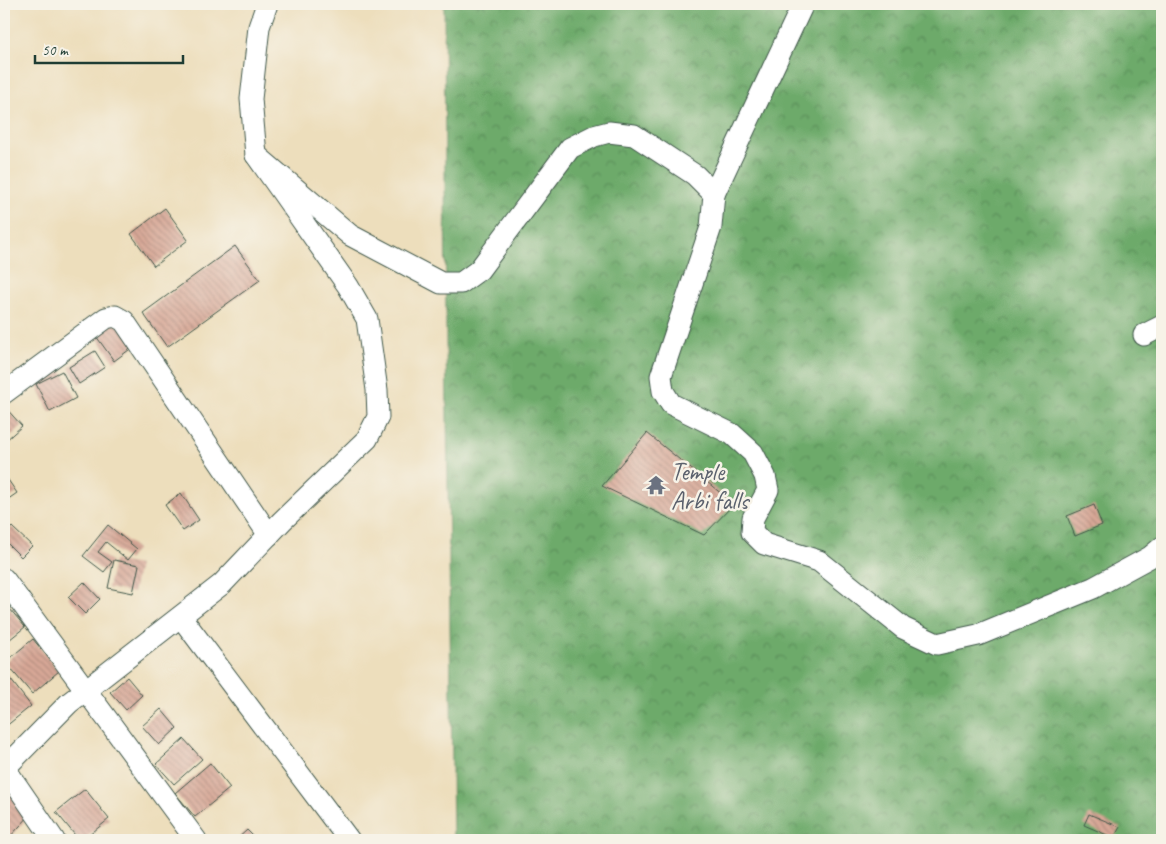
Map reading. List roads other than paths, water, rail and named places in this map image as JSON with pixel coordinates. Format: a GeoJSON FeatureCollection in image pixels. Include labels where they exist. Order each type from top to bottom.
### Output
{"type":"FeatureCollection","features":[{"type":"Feature","properties":{"kind":"street"},"geometry":{"type":"LineString","coordinates":[[54,840],[4,768],[85,691],[222,584],[367,439],[378,417],[378,390],[367,319],[348,286],[256,155],[250,99],[259,27],[267,4]]}},
{"type":"Feature","properties":{"kind":"street"},"geometry":{"type":"LineString","coordinates":[[803,4],[714,194],[711,228],[661,376],[663,391],[671,404],[732,434],[753,453],[765,476],[768,490],[753,518],[752,532],[764,544],[820,561],[903,628],[937,644],[978,635],[1093,588],[1150,557],[1162,547]]}},
{"type":"Feature","properties":{"kind":"street"},"geometry":{"type":"LineString","coordinates":[[256,155],[350,236],[442,283],[461,283],[479,270],[570,148],[594,136],[609,132],[634,135],[695,175],[714,194]]}},
{"type":"Feature","properties":{"kind":"street"},"geometry":{"type":"LineString","coordinates":[[4,393],[106,318],[115,316],[124,321],[270,535]]}},
{"type":"Feature","properties":{"kind":"street"},"geometry":{"type":"LineString","coordinates":[[4,579],[196,840]]}},
{"type":"Feature","properties":{"kind":"street"},"geometry":{"type":"LineString","coordinates":[[181,617],[348,840]]}},
{"type":"Feature","properties":{"kind":"place","name":"Temple Arbi falls"},"geometry":{"type":"Point","coordinates":[656,485]}}]}
